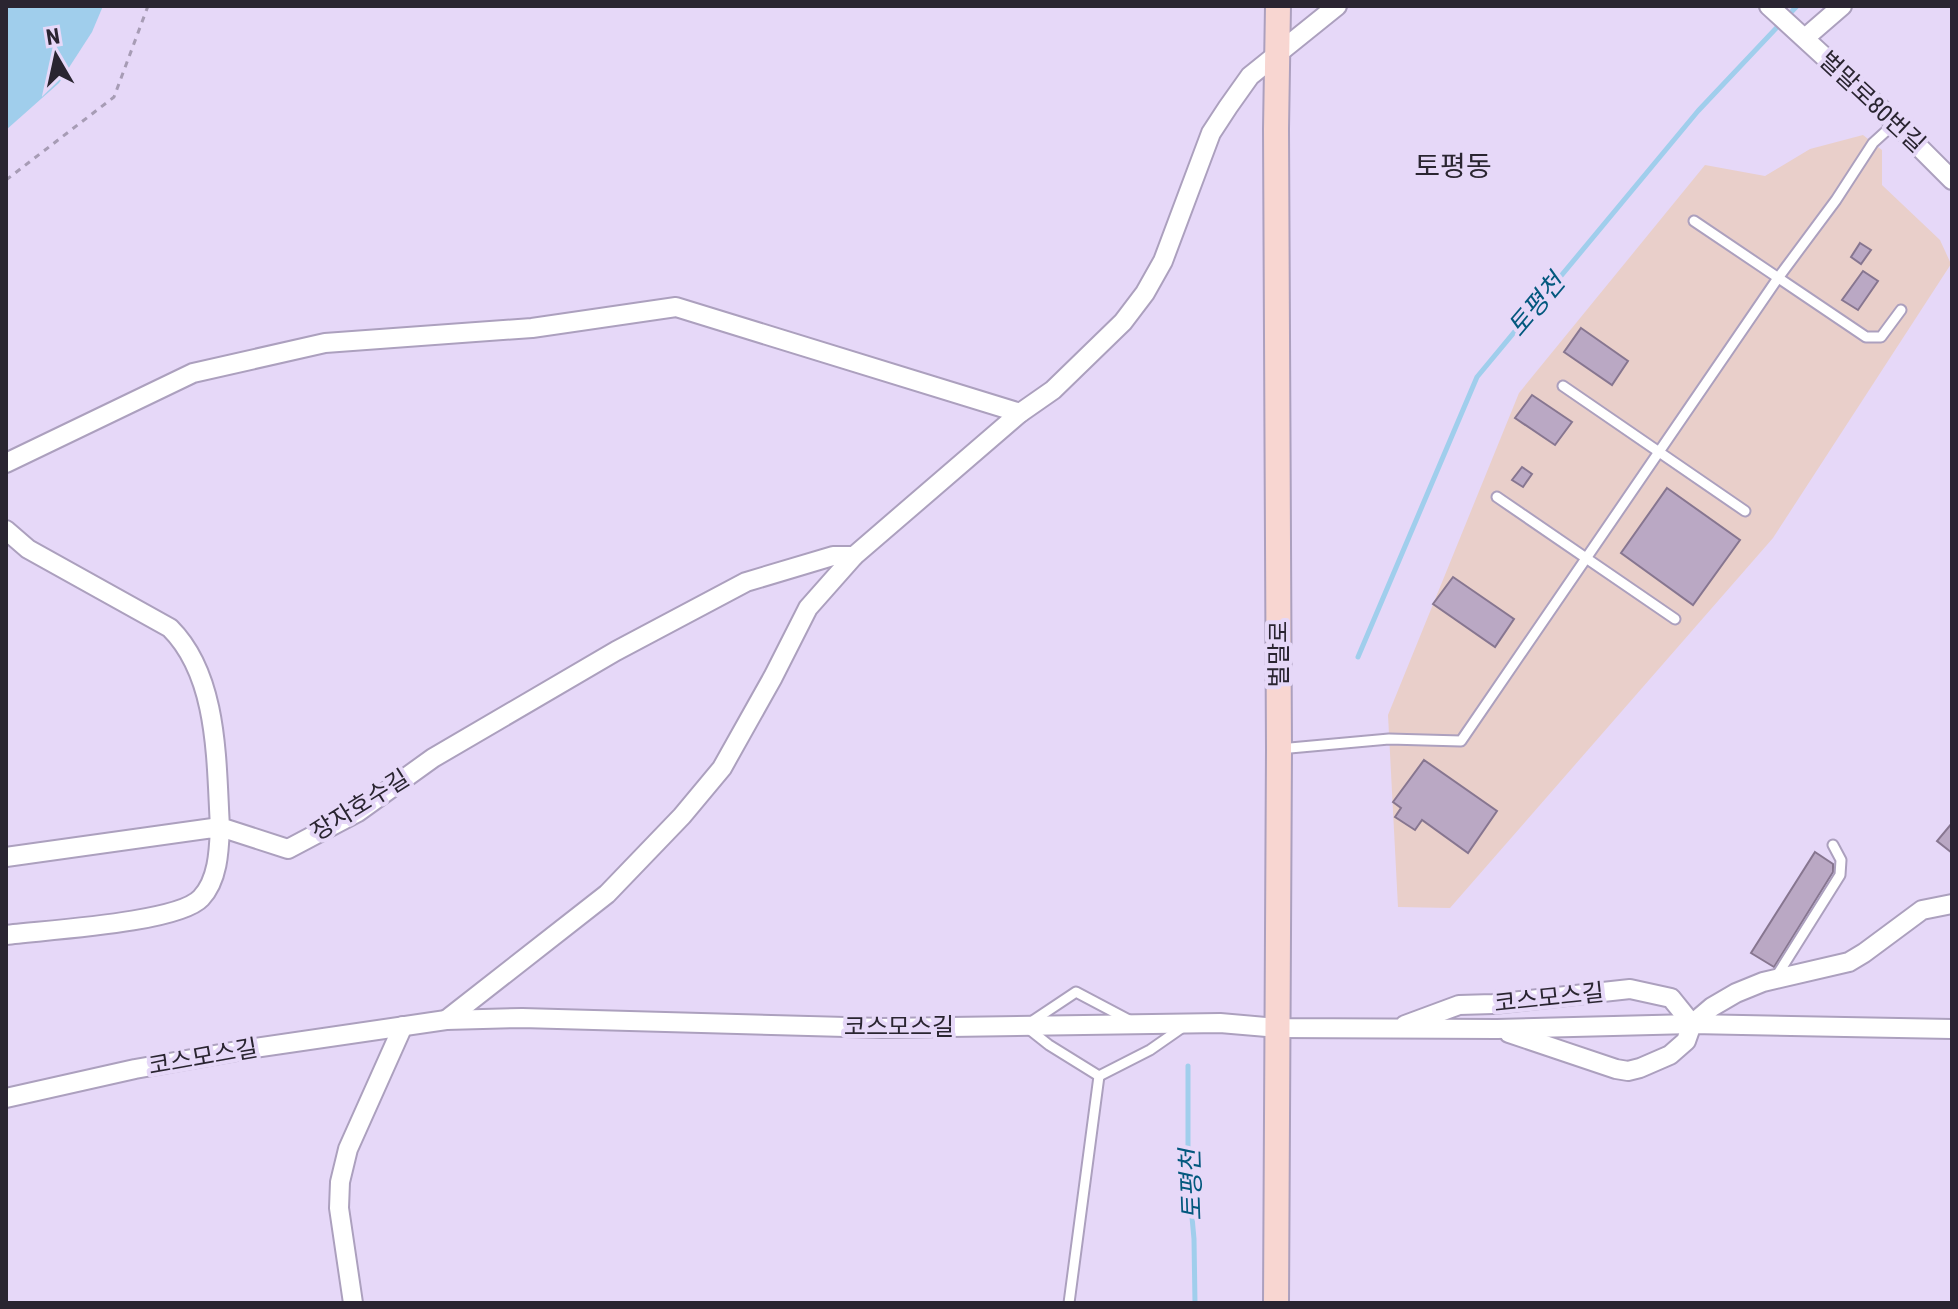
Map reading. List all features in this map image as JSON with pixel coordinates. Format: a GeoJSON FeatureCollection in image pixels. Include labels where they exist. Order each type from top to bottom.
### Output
{"type":"FeatureCollection","features":[{"type":"Feature","properties":{"kind":"street","name":"벌말로"},"geometry":{"type":"LineString","coordinates":[[1276,1303],[1278,6]]}},
{"type":"Feature","properties":{"kind":"street"},"geometry":{"type":"LineString","coordinates":[[446,1020],[607,894],[682,816],[722,768],[808,608],[854,556],[1020,413],[1053,390],[1123,322],[1145,293],[1173,237],[1211,133],[1250,76],[1277,51],[1337,6]]}},
{"type":"Feature","properties":{"kind":"street"},"geometry":{"type":"LineString","coordinates":[[1786,21],[1842,6]]}},
{"type":"Feature","properties":{"kind":"street","name":"벌말로80번길"},"geometry":{"type":"LineString","coordinates":[[1786,21],[1952,180]]}},
{"type":"Feature","properties":{"kind":"street"},"geometry":{"type":"LineString","coordinates":[[6,463],[193,373],[222,366],[325,343],[532,328],[676,307],[1020,413]]}},
{"type":"Feature","properties":{"kind":"street"},"geometry":{"type":"LineString","coordinates":[[6,530],[28,549],[170,628],[186,643],[207,699],[216,757],[220,827],[216,870],[203,897],[190,908],[163,915],[6,935]]}},
{"type":"Feature","properties":{"kind":"street","name":"장자호수길"},"geometry":{"type":"LineString","coordinates":[[220,827],[288,849],[358,812],[433,758],[590,666],[746,582],[833,556],[854,556]]}},
{"type":"Feature","properties":{"kind":"street"},"geometry":{"type":"LineString","coordinates":[[6,857],[220,827]]}},
{"type":"Feature","properties":{"kind":"street","name":"코스모스길"},"geometry":{"type":"LineString","coordinates":[[1497,1029],[1628,1071],[1660,1060],[1680,1048],[1692,1024],[1725,999],[1774,980],[1849,962],[1922,910],[1952,904]]}},
{"type":"Feature","properties":{"kind":"street","name":"코스모스길"},"geometry":{"type":"LineString","coordinates":[[1396,1028],[1451,1006],[1630,989],[1671,998],[1692,1024]]}},
{"type":"Feature","properties":{"kind":"street","name":"코스모스길"},"geometry":{"type":"LineString","coordinates":[[6,1098],[150,1067],[446,1020],[522,1018],[882,1028],[1220,1023],[1278,1028],[1497,1029],[1692,1024],[1952,1029]]}},
{"type":"Feature","properties":{"kind":"street"},"geometry":{"type":"LineString","coordinates":[[353,1303],[339,1208],[340,1182],[348,1149],[403,1026]]}},
{"type":"Feature","properties":{"kind":"lane"},"geometry":{"type":"LineString","coordinates":[[1279,749],[1389,739],[1461,741],[1778,278],[1836,200],[1873,143],[1895,123]]}},
{"type":"Feature","properties":{"kind":"lane"},"geometry":{"type":"LineString","coordinates":[[1694,221],[1866,337],[1881,337],[1901,310]]}},
{"type":"Feature","properties":{"kind":"lane"},"geometry":{"type":"LineString","coordinates":[[1563,386],[1745,511]]}},
{"type":"Feature","properties":{"kind":"lane"},"geometry":{"type":"LineString","coordinates":[[1497,497],[1675,619]]}},
{"type":"Feature","properties":{"kind":"lane"},"geometry":{"type":"LineString","coordinates":[[1774,980],[1840,875],[1841,860],[1833,845]]}},
{"type":"Feature","properties":{"kind":"lane"},"geometry":{"type":"LineString","coordinates":[[1099,1076],[1025,1026],[1076,992],[1135,1024]]}},
{"type":"Feature","properties":{"kind":"lane"},"geometry":{"type":"LineString","coordinates":[[1099,1076],[1150,1050],[1186,1025]]}},
{"type":"Feature","properties":{"kind":"lane"},"geometry":{"type":"LineString","coordinates":[[1069,1303],[1099,1076]]}},
{"type":"Feature","properties":{"kind":"path"},"geometry":{"type":"LineString","coordinates":[[6,180],[114,97],[148,6]]}},
{"type":"Feature","properties":{"kind":"shaded area"},"geometry":{"type":"Polygon","coordinates":[[[1863,135],[1882,150],[1882,185],[1940,240],[1951,264],[1773,538],[1450,908],[1398,907],[1388,715],[1519,393],[1705,165],[1765,176],[1810,149],[1863,135]]]}},
{"type":"Feature","properties":{"kind":"water"},"geometry":{"type":"Polygon","coordinates":[[[6,6],[103,6],[92,32],[59,83],[6,130],[6,6]]]}},
{"type":"Feature","properties":{"kind":"building"},"geometry":{"type":"Polygon","coordinates":[[[1860,243],[1871,250],[1861,264],[1851,257],[1860,243]]]}},
{"type":"Feature","properties":{"kind":"building"},"geometry":{"type":"Polygon","coordinates":[[[1863,271],[1878,281],[1858,310],[1842,300],[1863,271]]]}},
{"type":"Feature","properties":{"kind":"building"},"geometry":{"type":"Polygon","coordinates":[[[1581,328],[1628,361],[1612,385],[1564,352],[1581,328]]]}},
{"type":"Feature","properties":{"kind":"building"},"geometry":{"type":"Polygon","coordinates":[[[1532,395],[1572,422],[1555,445],[1515,418],[1532,395]]]}},
{"type":"Feature","properties":{"kind":"building"},"geometry":{"type":"Polygon","coordinates":[[[1522,467],[1532,474],[1523,487],[1512,480],[1522,467]]]}},
{"type":"Feature","properties":{"kind":"building"},"geometry":{"type":"Polygon","coordinates":[[[1667,488],[1740,540],[1693,605],[1621,553],[1667,488]]]}},
{"type":"Feature","properties":{"kind":"building"},"geometry":{"type":"Polygon","coordinates":[[[1453,577],[1514,619],[1495,647],[1433,604],[1453,577]]]}},
{"type":"Feature","properties":{"kind":"building"},"geometry":{"type":"Polygon","coordinates":[[[1424,760],[1497,811],[1468,853],[1422,820],[1415,830],[1395,817],[1401,808],[1393,802],[1424,760]]]}},
{"type":"Feature","properties":{"kind":"building"},"geometry":{"type":"Polygon","coordinates":[[[1952,823],[1952,853],[1937,841],[1952,823]]]}},
{"type":"Feature","properties":{"kind":"building"},"geometry":{"type":"Polygon","coordinates":[[[1815,852],[1833,864],[1833,872],[1774,967],[1751,953],[1815,852]]]}},
{"type":"Feature","properties":{"kind":"waterway","name":"토평천"},"geometry":{"type":"LineString","coordinates":[[1358,657],[1477,377],[1698,111],[1797,6]]}},
{"type":"Feature","properties":{"kind":"waterway","name":"토평천"},"geometry":{"type":"LineString","coordinates":[[1188,1066],[1188,1173],[1194,1239],[1195,1303]]}},
{"type":"Feature","properties":{"kind":"district","name":"토평동"},"geometry":{"type":"Point","coordinates":[1453,166]}}]}
